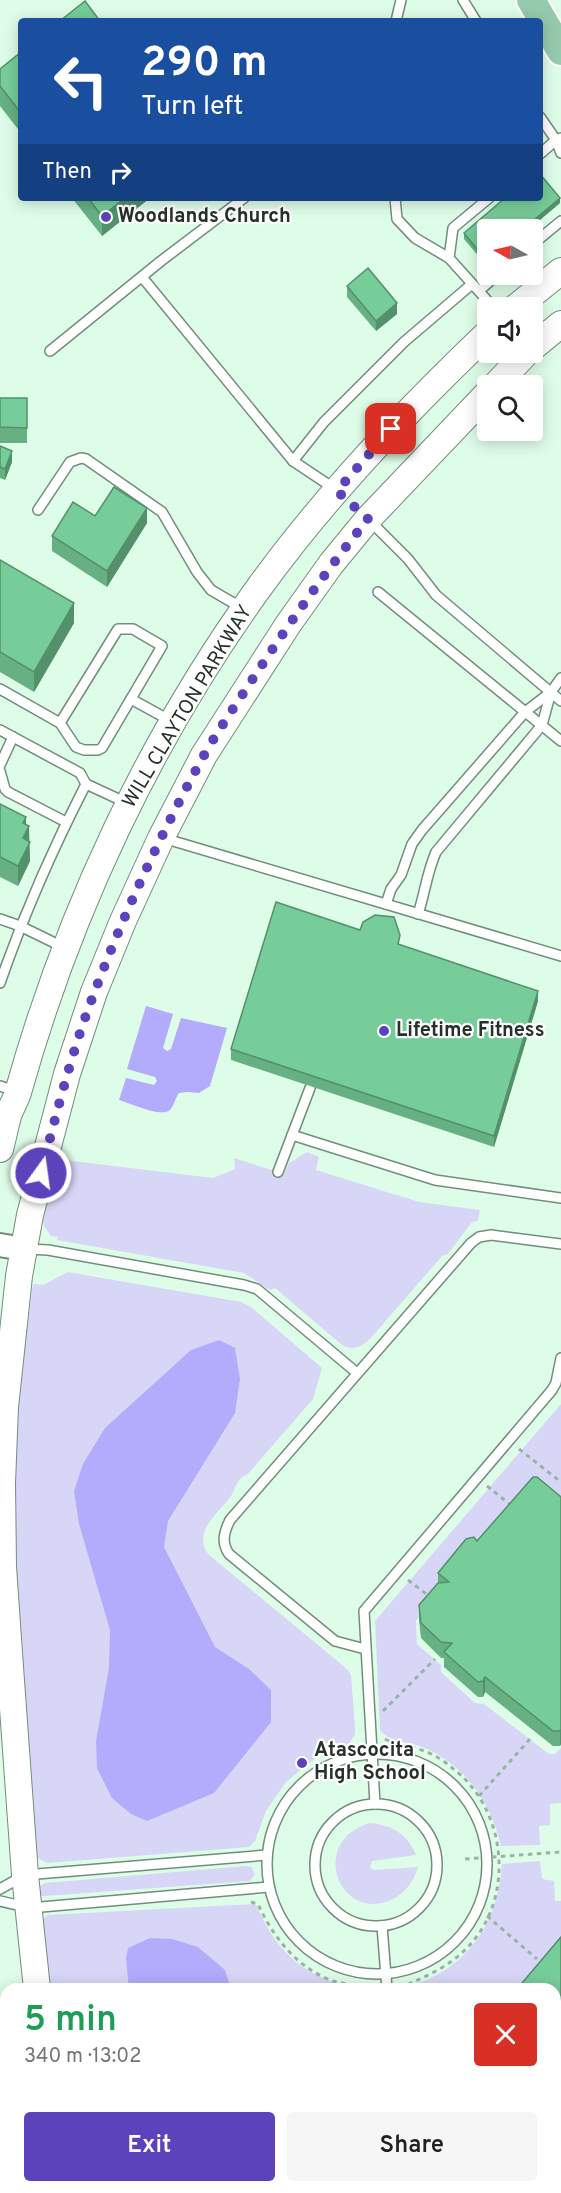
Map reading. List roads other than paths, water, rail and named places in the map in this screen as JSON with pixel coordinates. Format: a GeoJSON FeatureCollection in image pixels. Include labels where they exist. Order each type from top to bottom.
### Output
{"type":"FeatureCollection","features":[{"type":"Feature","properties":{"kind":"main road"},"geometry":{"type":"LineString","coordinates":[[531,0],[542,18]]}},
{"type":"Feature","properties":{"kind":"main road"},"geometry":{"type":"LineString","coordinates":[[543,20],[561,51]]}},
{"type":"Feature","properties":{"kind":"main road"},"geometry":{"type":"LineString","coordinates":[[529,297],[561,271]]}},
{"type":"Feature","properties":{"kind":"main road"},"geometry":{"type":"LineString","coordinates":[[543,339],[561,324]]}},
{"type":"Feature","properties":{"kind":"main road","name":"WILL CLAYTON PARKWAY"},"geometry":{"type":"LineString","coordinates":[[0,1149],[9,1115],[9,1089],[43,1009],[65,948],[129,804],[174,722],[244,610],[292,544],[391,429],[477,344]]}},
{"type":"Feature","properties":{"kind":"main road"},"geometry":{"type":"LineString","coordinates":[[505,375],[517,363]]}},
{"type":"Feature","properties":{"kind":"main road","name":"WILL CLAYTON PARKWAY"},"geometry":{"type":"LineString","coordinates":[[36,1983],[25,1875],[3,1567],[2,1483],[5,1407],[18,1282],[12,1247],[30,1215],[67,1074],[94,992],[161,838],[204,755],[289,623],[332,564],[368,519],[477,405]]}},
{"type":"Feature","properties":{"kind":"main road"},"geometry":{"type":"LineString","coordinates":[[337,491],[368,519]]}},
{"type":"Feature","properties":{"kind":"lane"},"geometry":{"type":"LineString","coordinates":[[397,18],[401,0]]}},
{"type":"Feature","properties":{"kind":"lane"},"geometry":{"type":"LineString","coordinates":[[463,0],[474,18]]}},
{"type":"Feature","properties":{"kind":"lane"},"geometry":{"type":"LineString","coordinates":[[543,120],[559,139],[561,153]]}},
{"type":"Feature","properties":{"kind":"lane"},"geometry":{"type":"LineString","coordinates":[[543,152],[559,139]]}},
{"type":"Feature","properties":{"kind":"lane"},"geometry":{"type":"LineString","coordinates":[[50,351],[240,201]]}},
{"type":"Feature","properties":{"kind":"lane"},"geometry":{"type":"LineString","coordinates":[[395,201],[397,219],[415,238],[449,258],[484,297]]}},
{"type":"Feature","properties":{"kind":"lane"},"geometry":{"type":"LineString","coordinates":[[449,258],[453,228],[485,201]]}},
{"type":"Feature","properties":{"kind":"lane"},"geometry":{"type":"LineString","coordinates":[[543,236],[561,221]]}},
{"type":"Feature","properties":{"kind":"lane"},"geometry":{"type":"LineString","coordinates":[[142,277],[293,461],[337,491]]}},
{"type":"Feature","properties":{"kind":"lane"},"geometry":{"type":"LineString","coordinates":[[293,461],[324,422],[404,342],[479,285]]}},
{"type":"Feature","properties":{"kind":"lane"},"geometry":{"type":"LineString","coordinates":[[38,510],[70,462],[81,458],[86,459],[162,512],[197,572],[211,590],[244,610]]}},
{"type":"Feature","properties":{"kind":"lane"},"geometry":{"type":"LineString","coordinates":[[368,519],[408,558],[436,595],[561,701]]}},
{"type":"Feature","properties":{"kind":"lane"},"geometry":{"type":"LineString","coordinates":[[378,592],[561,741]]}},
{"type":"Feature","properties":{"kind":"lane"},"geometry":{"type":"LineString","coordinates":[[0,689],[60,723],[76,747],[84,750],[98,750],[102,748],[162,646],[133,629],[118,629],[60,723]]}},
{"type":"Feature","properties":{"kind":"lane"},"geometry":{"type":"LineString","coordinates":[[386,904],[391,889],[401,875],[412,844],[525,712],[551,692],[561,678]]}},
{"type":"Feature","properties":{"kind":"lane"},"geometry":{"type":"LineString","coordinates":[[418,914],[425,894],[430,864],[436,852],[542,725],[551,692]]}},
{"type":"Feature","properties":{"kind":"lane"},"geometry":{"type":"LineString","coordinates":[[131,699],[174,722]]}},
{"type":"Feature","properties":{"kind":"lane"},"geometry":{"type":"LineString","coordinates":[[0,730],[80,773],[86,784],[129,804]]}},
{"type":"Feature","properties":{"kind":"lane"},"geometry":{"type":"LineString","coordinates":[[0,765],[14,737]]}},
{"type":"Feature","properties":{"kind":"lane"},"geometry":{"type":"LineString","coordinates":[[0,771],[8,792],[66,822]]}},
{"type":"Feature","properties":{"kind":"lane"},"geometry":{"type":"LineString","coordinates":[[0,983],[20,926],[66,822],[86,784]]}},
{"type":"Feature","properties":{"kind":"lane"},"geometry":{"type":"LineString","coordinates":[[161,838],[561,956]]}},
{"type":"Feature","properties":{"kind":"lane"},"geometry":{"type":"LineString","coordinates":[[0,919],[65,948]]}},
{"type":"Feature","properties":{"kind":"lane"},"geometry":{"type":"LineString","coordinates":[[278,1172],[310,1088]]}},
{"type":"Feature","properties":{"kind":"lane"},"geometry":{"type":"LineString","coordinates":[[292,1136],[435,1180],[561,1198]]}},
{"type":"Feature","properties":{"kind":"lane"},"geometry":{"type":"LineString","coordinates":[[364,1649],[335,1641],[229,1554],[224,1538],[230,1520],[471,1243],[479,1237],[498,1235],[561,1244]]}},
{"type":"Feature","properties":{"kind":"lane"},"geometry":{"type":"LineString","coordinates":[[12,1247],[48,1250],[257,1289],[357,1373]]}},
{"type":"Feature","properties":{"kind":"lane"},"geometry":{"type":"LineString","coordinates":[[375,1804],[364,1649],[364,1611],[552,1390],[556,1383],[561,1358]]}},
{"type":"Feature","properties":{"kind":"lane"},"geometry":{"type":"LineString","coordinates":[[371,1754],[391,1754],[411,1759],[447,1778],[473,1809],[482,1827],[487,1857],[485,1887],[479,1906],[470,1925],[457,1941],[442,1954],[425,1964],[406,1972],[386,1975],[351,1972],[334,1966],[311,1953],[292,1935],[281,1920],[269,1887],[267,1855],[276,1822],[293,1793],[309,1777],[328,1765],[349,1757],[371,1754]]}},
{"type":"Feature","properties":{"kind":"lane"},"geometry":{"type":"LineString","coordinates":[[375,1804],[395,1807],[413,1816],[433,1841],[437,1861],[437,1872],[431,1892],[419,1909],[402,1921],[382,1926],[363,1925],[337,1912],[320,1888],[316,1869],[321,1840],[332,1824],[356,1808],[375,1804]]}},
{"type":"Feature","properties":{"kind":"lane"},"geometry":{"type":"LineString","coordinates":[[0,1889],[25,1875],[267,1855]]}},
{"type":"Feature","properties":{"kind":"lane"},"geometry":{"type":"LineString","coordinates":[[0,1901],[30,1908],[269,1887]]}},
{"type":"Feature","properties":{"kind":"lane"},"geometry":{"type":"LineString","coordinates":[[382,1926],[387,1983]]}},
{"type":"Feature","properties":{"kind":"place","name":"Woodlands Church"},"geometry":{"type":"Point","coordinates":[106,217]}},
{"type":"Feature","properties":{"kind":"place","name":"Lifetime Fitness"},"geometry":{"type":"Point","coordinates":[384,1031]}},
{"type":"Feature","properties":{"kind":"place","name":"Atascocita High School"},"geometry":{"type":"Point","coordinates":[302,1763]}}]}
